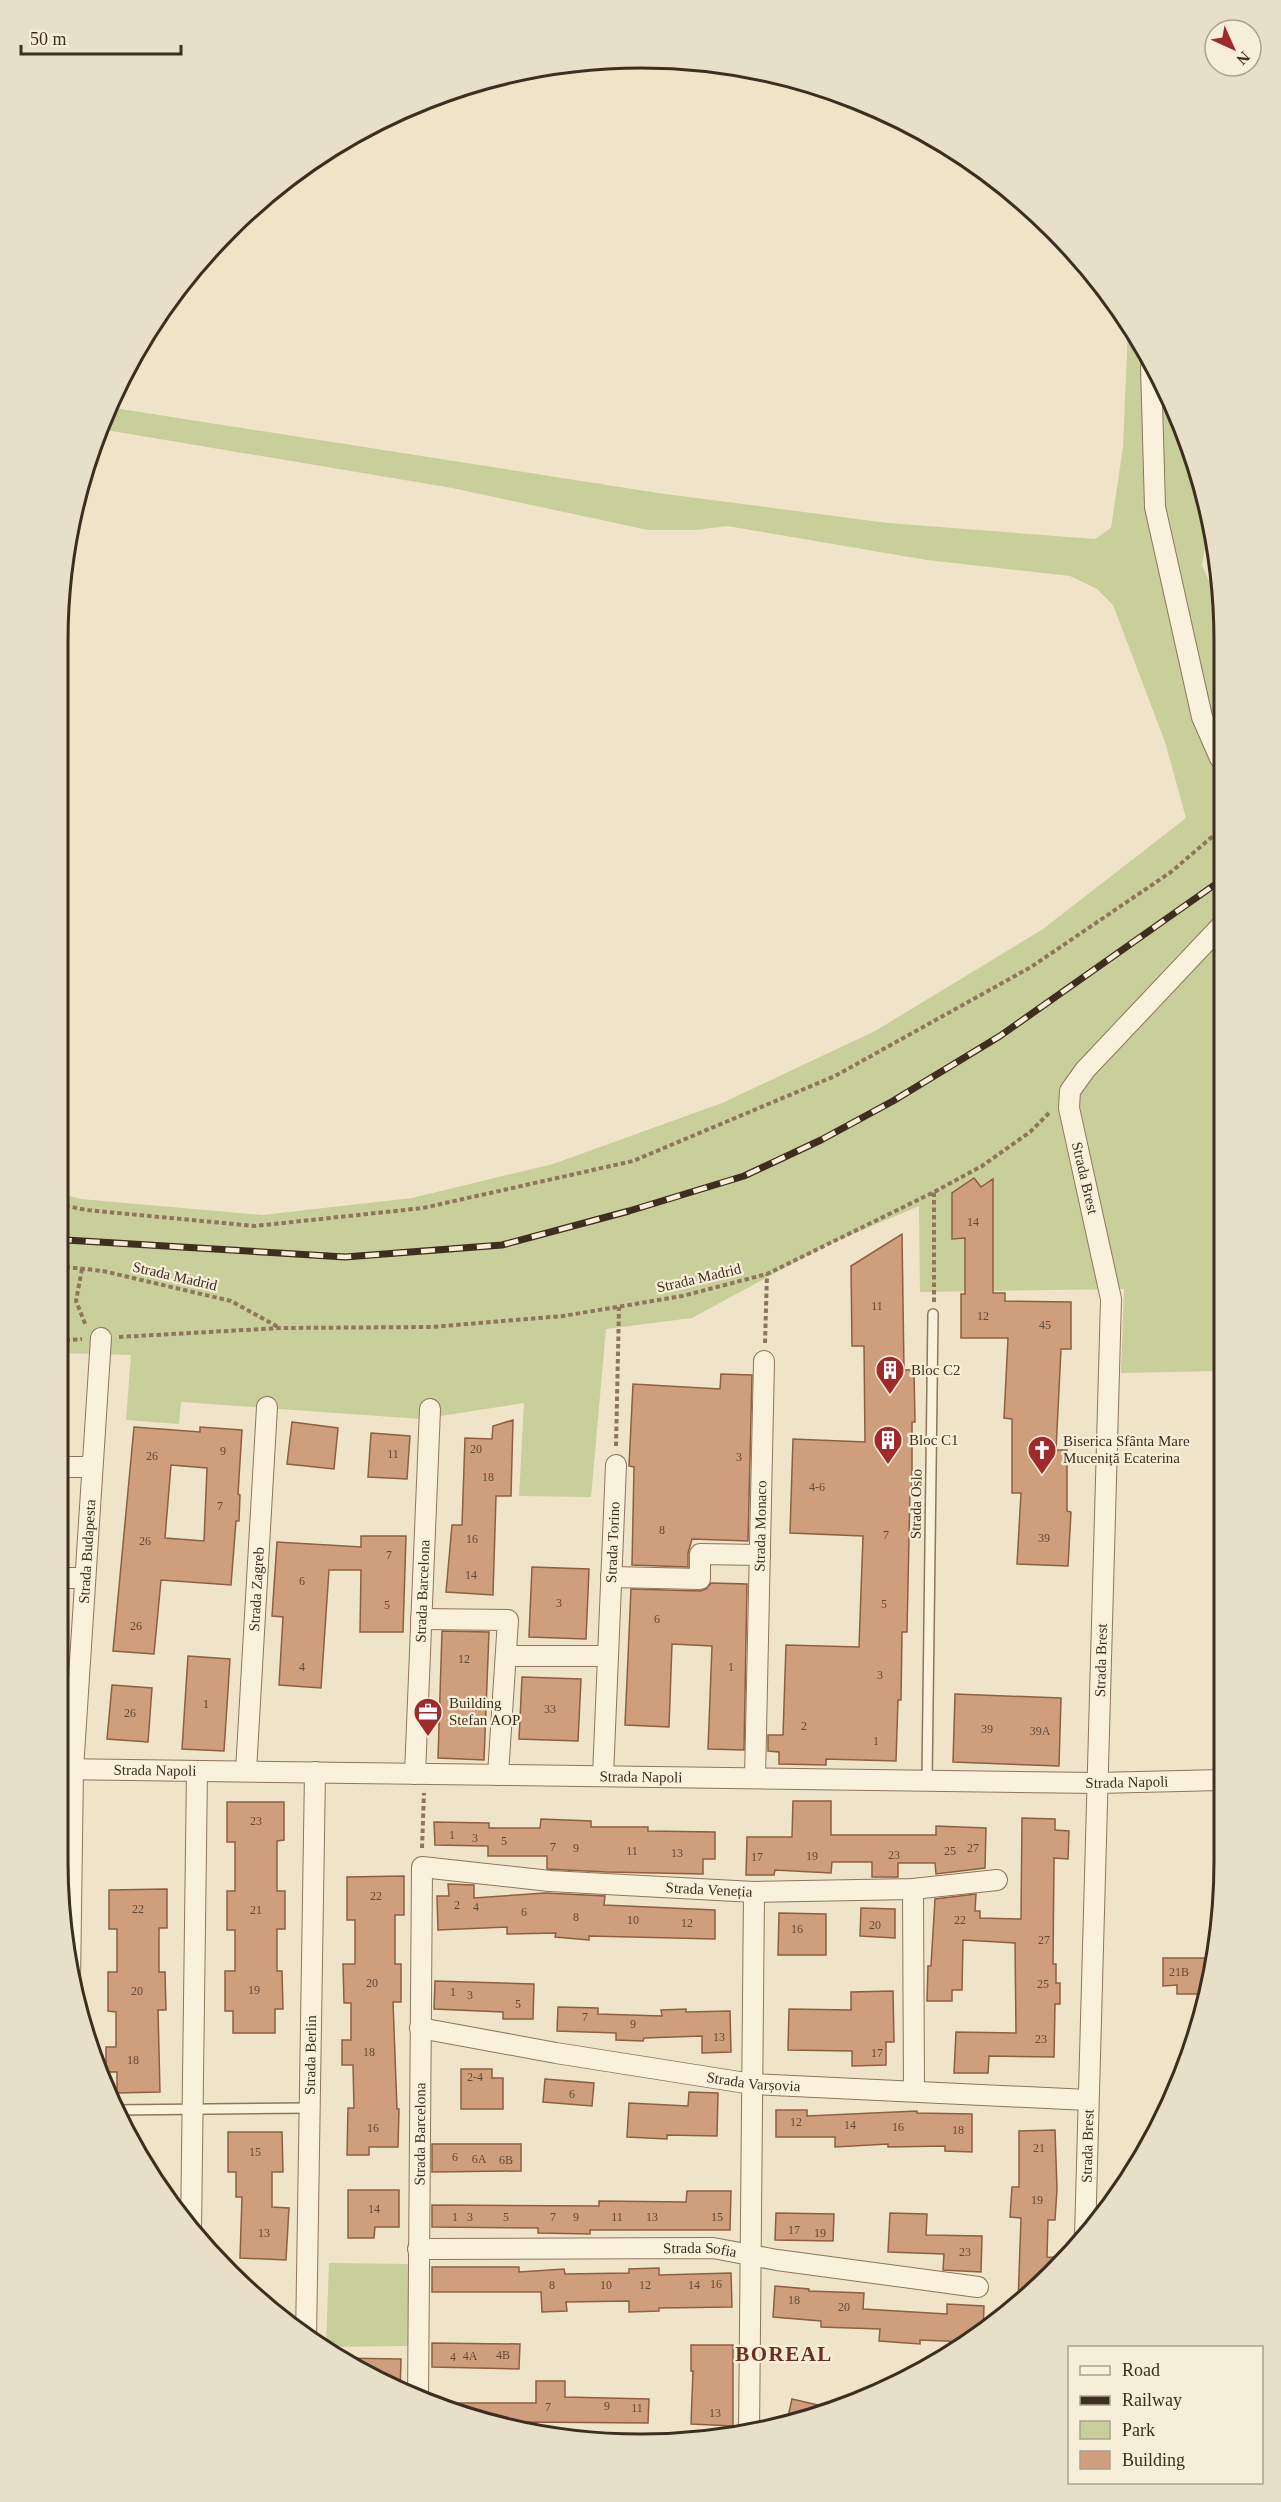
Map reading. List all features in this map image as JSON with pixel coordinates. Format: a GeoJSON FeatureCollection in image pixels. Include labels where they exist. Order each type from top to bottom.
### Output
{"type":"FeatureCollection","features":[{"type":"Feature","properties":{"kind":"street"},"geometry":{"type":"LineString","coordinates":[[1151,382],[1155,507],[1202,717],[1214,744]]}},
{"type":"Feature","properties":{"kind":"street"},"geometry":{"type":"LineString","coordinates":[[1070,1091],[1085,1070],[1214,933]]}},
{"type":"Feature","properties":{"kind":"street","name":"Strada Brest"},"geometry":{"type":"LineString","coordinates":[[1070,1091],[1069,1108],[1111,1299],[1085,2222]]}},
{"type":"Feature","properties":{"kind":"street","name":"Strada Budapesta"},"geometry":{"type":"LineString","coordinates":[[68,1740],[85,1578],[100,1338]]}},
{"type":"Feature","properties":{"kind":"street","name":"Strada Monaco"},"geometry":{"type":"LineString","coordinates":[[755,1778],[764,1361]]}},
{"type":"Feature","properties":{"kind":"street","name":"Strada Zagreb"},"geometry":{"type":"LineString","coordinates":[[246,1772],[267,1407]]}},
{"type":"Feature","properties":{"kind":"street","name":"Strada Barcelona"},"geometry":{"type":"LineString","coordinates":[[420,1774],[421,1620],[430,1409]]}},
{"type":"Feature","properties":{"kind":"street","name":"Strada Torino"},"geometry":{"type":"LineString","coordinates":[[603,1776],[616,1465]]}},
{"type":"Feature","properties":{"kind":"street"},"geometry":{"type":"LineString","coordinates":[[68,1467],[92,1467]]}},
{"type":"Feature","properties":{"kind":"street"},"geometry":{"type":"LineString","coordinates":[[611,1577],[700,1579],[700,1554],[760,1555]]}},
{"type":"Feature","properties":{"kind":"street"},"geometry":{"type":"LineString","coordinates":[[68,1578],[85,1578]]}},
{"type":"Feature","properties":{"kind":"street"},"geometry":{"type":"LineString","coordinates":[[421,1620],[508,1620],[498,1775]]}},
{"type":"Feature","properties":{"kind":"street"},"geometry":{"type":"LineString","coordinates":[[506,1656],[608,1656]]}},
{"type":"Feature","properties":{"kind":"street","name":"Strada Napoli"},"geometry":{"type":"LineString","coordinates":[[68,1769],[1097,1783],[1214,1780]]}},
{"type":"Feature","properties":{"kind":"street"},"geometry":{"type":"LineString","coordinates":[[191,2216],[197,1771]]}},
{"type":"Feature","properties":{"kind":"street","name":"Strada Berlin"},"geometry":{"type":"LineString","coordinates":[[306,2326],[315,1772]]}},
{"type":"Feature","properties":{"kind":"street","name":"Strada Barcelona"},"geometry":{"type":"LineString","coordinates":[[418,2390],[422,1867]]}},
{"type":"Feature","properties":{"kind":"street","name":"Strada Veneția"},"geometry":{"type":"LineString","coordinates":[[422,1867],[550,1881],[754,1892],[913,1889],[997,1880]]}},
{"type":"Feature","properties":{"kind":"street"},"geometry":{"type":"LineString","coordinates":[[913,1889],[914,2091]]}},
{"type":"Feature","properties":{"kind":"street"},"geometry":{"type":"LineString","coordinates":[[749,2424],[754,1892]]}},
{"type":"Feature","properties":{"kind":"street","name":"Strada Varșovia"},"geometry":{"type":"LineString","coordinates":[[420,2028],[556,2053],[752,2084],[1088,2100]]}},
{"type":"Feature","properties":{"kind":"street","name":"Strada Sofia"},"geometry":{"type":"LineString","coordinates":[[418,2249],[713,2248],[978,2287]]}},
{"type":"Feature","properties":{"kind":"lane","name":"Strada Oslo"},"geometry":{"type":"LineString","coordinates":[[927,1780],[933,1314]]}},
{"type":"Feature","properties":{"kind":"lane"},"geometry":{"type":"LineString","coordinates":[[125,2110],[309,2108]]}},
{"type":"Feature","properties":{"kind":"path"},"geometry":{"type":"LineString","coordinates":[[68,1206],[86,1210],[255,1226],[423,1208],[633,1161],[836,1076],[1031,967],[1171,872],[1214,835]]}},
{"type":"Feature","properties":{"kind":"path","name":"Strada Madrid"},"geometry":{"type":"LineString","coordinates":[[68,1340],[281,1328],[431,1327],[563,1316],[682,1296],[767,1274],[934,1192],[982,1166],[1030,1132],[1070,1091]]}},
{"type":"Feature","properties":{"kind":"path"},"geometry":{"type":"LineString","coordinates":[[933,1314],[934,1192]]}},
{"type":"Feature","properties":{"kind":"path","name":"Strada Madrid"},"geometry":{"type":"LineString","coordinates":[[68,1267],[104,1271],[231,1301],[281,1328]]}},
{"type":"Feature","properties":{"kind":"path"},"geometry":{"type":"LineString","coordinates":[[82,1269],[76,1301],[84,1324],[100,1338]]}},
{"type":"Feature","properties":{"kind":"path"},"geometry":{"type":"LineString","coordinates":[[764,1361],[767,1274]]}},
{"type":"Feature","properties":{"kind":"path"},"geometry":{"type":"LineString","coordinates":[[616,1465],[619,1307]]}},
{"type":"Feature","properties":{"kind":"path"},"geometry":{"type":"LineString","coordinates":[[420,1774],[422,1867]]}},
{"type":"Feature","properties":{"kind":"green space"},"geometry":{"type":"Polygon","coordinates":[[[1128,339],[1154,387],[1183,456],[1194,492],[1205,546],[1202,565],[1210,584],[1214,640],[1214,1371],[1121,1373],[1124,1289],[920,1292],[919,1206],[825,1246],[692,1318],[606,1329],[591,1497],[519,1496],[524,1403],[421,1419],[181,1402],[179,1424],[126,1420],[131,1355],[68,1353],[68,1196],[81,1199],[262,1215],[412,1198],[553,1164],[722,1103],[875,1031],[1043,929],[1186,818],[1165,742],[1113,605],[1097,589],[1070,576],[927,560],[727,526],[695,530],[648,530],[452,488],[108,430],[117,408],[658,493],[888,523],[1095,539],[1111,528],[1123,447],[1128,339]]]}},
{"type":"Feature","properties":{"kind":"green space"},"geometry":{"type":"Polygon","coordinates":[[[329,2263],[409,2264],[408,2346],[336,2347],[326,2341],[329,2263]]]}},
{"type":"Feature","properties":{"kind":"building"},"geometry":{"type":"Polygon","coordinates":[[[974,1178],[981,1187],[993,1179],[993,1293],[1005,1293],[1005,1301],[1071,1302],[1071,1349],[1061,1349],[1056,1450],[1067,1450],[1067,1511],[1071,1512],[1068,1566],[1017,1564],[1021,1493],[1012,1493],[1012,1419],[1004,1418],[1008,1338],[961,1338],[961,1294],[965,1294],[965,1238],[952,1239],[952,1193],[974,1178]]]}},
{"type":"Feature","properties":{"kind":"building"},"geometry":{"type":"Polygon","coordinates":[[[902,1234],[904,1370],[914,1370],[915,1422],[912,1422],[907,1632],[902,1632],[901,1700],[898,1700],[896,1761],[826,1759],[826,1765],[779,1764],[779,1752],[768,1751],[768,1735],[783,1735],[786,1645],[859,1647],[863,1536],[790,1533],[793,1439],[865,1442],[864,1346],[852,1346],[851,1266],[902,1234]]]}},
{"type":"Feature","properties":{"kind":"building"},"geometry":{"type":"Polygon","coordinates":[[[721,1374],[752,1375],[748,1541],[692,1539],[688,1553],[688,1567],[632,1565],[634,1467],[629,1466],[633,1384],[720,1389],[721,1374]]]}},
{"type":"Feature","properties":{"kind":"building"},"geometry":{"type":"Polygon","coordinates":[[[513,1420],[511,1496],[496,1496],[493,1595],[446,1592],[452,1525],[462,1525],[465,1438],[492,1439],[493,1426],[513,1420]]]}},
{"type":"Feature","properties":{"kind":"building"},"geometry":{"type":"Polygon","coordinates":[[[292,1422],[338,1428],[334,1469],[287,1464],[292,1422]]]}},
{"type":"Feature","properties":{"kind":"building"},"geometry":{"type":"Polygon","coordinates":[[[134,1427],[200,1432],[200,1427],[242,1430],[238,1494],[240,1495],[239,1521],[236,1521],[231,1585],[161,1580],[154,1654],[113,1651],[134,1427]],[[171,1465],[165,1538],[204,1541],[207,1468],[171,1465]]]}},
{"type":"Feature","properties":{"kind":"building"},"geometry":{"type":"Polygon","coordinates":[[[371,1433],[410,1436],[407,1479],[368,1477],[371,1433]]]}},
{"type":"Feature","properties":{"kind":"building"},"geometry":{"type":"Polygon","coordinates":[[[361,1536],[406,1536],[403,1632],[360,1632],[361,1570],[329,1570],[321,1688],[279,1685],[283,1617],[272,1616],[277,1542],[361,1547],[361,1536]]]}},
{"type":"Feature","properties":{"kind":"building"},"geometry":{"type":"Polygon","coordinates":[[[532,1567],[589,1569],[586,1639],[529,1637],[532,1567]]]}},
{"type":"Feature","properties":{"kind":"building"},"geometry":{"type":"Polygon","coordinates":[[[711,1583],[747,1584],[744,1750],[708,1749],[712,1646],[672,1644],[669,1727],[625,1725],[631,1589],[700,1591],[706,1589],[711,1583]]]}},
{"type":"Feature","properties":{"kind":"building"},"geometry":{"type":"Polygon","coordinates":[[[442,1631],[489,1632],[484,1760],[438,1758],[442,1631]]]}},
{"type":"Feature","properties":{"kind":"building"},"geometry":{"type":"Polygon","coordinates":[[[188,1656],[230,1659],[224,1751],[182,1749],[188,1656]]]}},
{"type":"Feature","properties":{"kind":"building"},"geometry":{"type":"Polygon","coordinates":[[[522,1677],[581,1679],[578,1741],[519,1739],[522,1677]]]}},
{"type":"Feature","properties":{"kind":"building"},"geometry":{"type":"Polygon","coordinates":[[[112,1685],[152,1688],[148,1742],[107,1739],[112,1685]]]}},
{"type":"Feature","properties":{"kind":"building"},"geometry":{"type":"Polygon","coordinates":[[[955,1694],[1061,1698],[1059,1766],[953,1762],[955,1694]]]}},
{"type":"Feature","properties":{"kind":"building"},"geometry":{"type":"Polygon","coordinates":[[[793,1801],[831,1801],[831,1835],[936,1835],[936,1826],[986,1828],[985,1868],[936,1874],[935,1863],[898,1863],[898,1877],[872,1877],[872,1862],[832,1862],[831,1873],[775,1870],[774,1875],[746,1875],[747,1837],[792,1837],[793,1801]]]}},
{"type":"Feature","properties":{"kind":"building"},"geometry":{"type":"Polygon","coordinates":[[[227,1802],[284,1802],[284,1840],[277,1841],[277,1891],[285,1891],[285,1929],[277,1929],[277,1971],[282,1971],[283,2009],[275,2009],[275,2033],[233,2033],[233,2011],[225,2011],[225,1971],[235,1971],[235,1930],[227,1930],[227,1891],[235,1891],[235,1842],[227,1842],[227,1802]]]}},
{"type":"Feature","properties":{"kind":"building"},"geometry":{"type":"Polygon","coordinates":[[[1022,1818],[1055,1819],[1055,1830],[1069,1831],[1068,1859],[1054,1858],[1053,1964],[1056,1964],[1056,1983],[1060,1983],[1060,2004],[1055,2004],[1054,2057],[989,2056],[988,2073],[954,2073],[956,2032],[1016,2033],[1015,1943],[963,1940],[962,1990],[952,1990],[952,2001],[927,2001],[935,1899],[976,1894],[975,1911],[980,1911],[980,1918],[1021,1919],[1022,1818]]]}},
{"type":"Feature","properties":{"kind":"building"},"geometry":{"type":"Polygon","coordinates":[[[541,1819],[591,1821],[591,1827],[648,1827],[648,1831],[715,1832],[715,1859],[703,1859],[703,1874],[547,1869],[547,1856],[488,1856],[488,1846],[435,1845],[434,1822],[489,1823],[489,1828],[540,1828],[541,1819]]]}},
{"type":"Feature","properties":{"kind":"building"},"geometry":{"type":"Polygon","coordinates":[[[404,1876],[404,1915],[395,1915],[395,1964],[401,1964],[401,2002],[393,2002],[397,2109],[399,2109],[398,2147],[369,2147],[369,2155],[347,2155],[348,2108],[354,2108],[353,2065],[342,2065],[342,2040],[351,2040],[351,2003],[344,2003],[343,1964],[355,1964],[355,1920],[347,1920],[347,1877],[404,1876]]]}},
{"type":"Feature","properties":{"kind":"building"},"geometry":{"type":"Polygon","coordinates":[[[448,1884],[474,1885],[474,1898],[545,1893],[605,1896],[604,1905],[715,1910],[715,1939],[589,1936],[589,1940],[555,1937],[556,1933],[507,1934],[507,1927],[438,1930],[437,1896],[449,1896],[448,1884]]]}},
{"type":"Feature","properties":{"kind":"building"},"geometry":{"type":"Polygon","coordinates":[[[167,1889],[167,1928],[159,1928],[159,1972],[165,1972],[166,2010],[158,2010],[160,2092],[117,2093],[117,2072],[108,2072],[106,2068],[106,2047],[116,2047],[116,2012],[108,2011],[108,1972],[117,1972],[117,1929],[109,1929],[109,1890],[167,1889]]]}},
{"type":"Feature","properties":{"kind":"building"},"geometry":{"type":"Polygon","coordinates":[[[861,1908],[895,1909],[895,1938],[860,1936],[861,1908]]]}},
{"type":"Feature","properties":{"kind":"building"},"geometry":{"type":"Polygon","coordinates":[[[779,1913],[826,1914],[826,1955],[778,1955],[779,1913]]]}},
{"type":"Feature","properties":{"kind":"building"},"geometry":{"type":"Polygon","coordinates":[[[1163,1958],[1205,1958],[1197,1994],[1177,1994],[1177,1985],[1163,1986],[1163,1958]]]}},
{"type":"Feature","properties":{"kind":"building"},"geometry":{"type":"Polygon","coordinates":[[[435,1981],[534,1984],[533,2019],[503,2019],[503,2012],[434,2009],[435,1981]]]}},
{"type":"Feature","properties":{"kind":"building"},"geometry":{"type":"Polygon","coordinates":[[[893,1991],[894,2042],[886,2042],[886,2065],[852,2066],[852,2051],[788,2050],[789,2009],[851,2010],[851,1992],[893,1991]]]}},
{"type":"Feature","properties":{"kind":"building"},"geometry":{"type":"Polygon","coordinates":[[[558,2007],[598,2008],[598,2014],[662,2016],[661,2010],[730,2011],[731,2052],[702,2053],[702,2036],[644,2038],[643,2041],[616,2040],[616,2033],[557,2031],[558,2007]]]}},
{"type":"Feature","properties":{"kind":"building"},"geometry":{"type":"Polygon","coordinates":[[[461,2069],[492,2069],[492,2078],[503,2078],[503,2109],[461,2109],[461,2069]]]}},
{"type":"Feature","properties":{"kind":"building"},"geometry":{"type":"Polygon","coordinates":[[[545,2079],[594,2083],[592,2106],[543,2102],[545,2079]]]}},
{"type":"Feature","properties":{"kind":"building"},"geometry":{"type":"Polygon","coordinates":[[[689,2092],[718,2093],[717,2136],[667,2135],[667,2139],[627,2137],[629,2103],[688,2106],[689,2092]]]}},
{"type":"Feature","properties":{"kind":"building"},"geometry":{"type":"Polygon","coordinates":[[[776,2110],[807,2110],[807,2116],[917,2111],[917,2113],[972,2114],[972,2152],[945,2151],[945,2146],[888,2147],[888,2144],[835,2147],[835,2137],[776,2137],[776,2110]]]}},
{"type":"Feature","properties":{"kind":"building"},"geometry":{"type":"Polygon","coordinates":[[[1055,2130],[1057,2189],[1055,2220],[1048,2220],[1047,2257],[1055,2257],[1018,2292],[1021,2218],[1010,2217],[1012,2187],[1019,2187],[1019,2131],[1055,2130]]]}},
{"type":"Feature","properties":{"kind":"building"},"geometry":{"type":"Polygon","coordinates":[[[228,2132],[282,2132],[283,2172],[272,2172],[272,2207],[289,2208],[286,2260],[240,2258],[242,2197],[236,2197],[236,2172],[228,2172],[228,2132]]]}},
{"type":"Feature","properties":{"kind":"building"},"geometry":{"type":"Polygon","coordinates":[[[432,2144],[521,2144],[521,2171],[432,2172],[432,2144]]]}},
{"type":"Feature","properties":{"kind":"building"},"geometry":{"type":"Polygon","coordinates":[[[348,2190],[399,2190],[399,2227],[375,2227],[374,2238],[348,2238],[348,2190]]]}},
{"type":"Feature","properties":{"kind":"building"},"geometry":{"type":"Polygon","coordinates":[[[687,2191],[731,2191],[730,2230],[590,2230],[590,2234],[538,2233],[538,2228],[432,2227],[432,2205],[599,2206],[599,2201],[686,2202],[687,2191]]]}},
{"type":"Feature","properties":{"kind":"building"},"geometry":{"type":"Polygon","coordinates":[[[776,2213],[834,2214],[833,2241],[775,2240],[776,2213]]]}},
{"type":"Feature","properties":{"kind":"building"},"geometry":{"type":"Polygon","coordinates":[[[890,2213],[927,2214],[926,2235],[982,2236],[981,2272],[943,2270],[944,2254],[888,2252],[890,2213]]]}},
{"type":"Feature","properties":{"kind":"building"},"geometry":{"type":"Polygon","coordinates":[[[432,2267],[519,2267],[519,2272],[564,2269],[565,2274],[629,2273],[629,2269],[659,2268],[659,2275],[731,2273],[732,2307],[659,2308],[659,2311],[629,2312],[629,2301],[566,2302],[567,2311],[542,2312],[541,2292],[432,2292],[432,2267]]]}},
{"type":"Feature","properties":{"kind":"building"},"geometry":{"type":"Polygon","coordinates":[[[775,2286],[809,2289],[809,2291],[864,2293],[863,2309],[947,2314],[947,2304],[984,2306],[983,2320],[954,2341],[920,2340],[920,2344],[879,2341],[880,2329],[821,2327],[821,2321],[773,2317],[775,2286]]]}},
{"type":"Feature","properties":{"kind":"building"},"geometry":{"type":"Polygon","coordinates":[[[432,2343],[520,2344],[519,2369],[432,2367],[432,2343]]]}},
{"type":"Feature","properties":{"kind":"building"},"geometry":{"type":"Polygon","coordinates":[[[691,2345],[733,2345],[733,2426],[691,2424],[693,2371],[691,2371],[691,2345]]]}},
{"type":"Feature","properties":{"kind":"building"},"geometry":{"type":"Polygon","coordinates":[[[355,2358],[401,2359],[400,2381],[355,2358]]]}},
{"type":"Feature","properties":{"kind":"building"},"geometry":{"type":"Polygon","coordinates":[[[536,2381],[565,2381],[565,2397],[649,2399],[648,2423],[525,2422],[453,2403],[536,2403],[536,2381]]]}},
{"type":"Feature","properties":{"kind":"building"},"geometry":{"type":"Polygon","coordinates":[[[792,2399],[820,2406],[789,2415],[792,2399]]]}},
{"type":"Feature","properties":{"kind":"railway"},"geometry":{"type":"LineString","coordinates":[[68,1240],[345,1257],[502,1245],[629,1211],[744,1176],[821,1140],[893,1101],[1000,1036],[1214,885]]}},
{"type":"Feature","properties":{"kind":"place","name":"Bloc C2"},"geometry":{"type":"Point","coordinates":[890,1396]}},
{"type":"Feature","properties":{"kind":"place","name":"Bloc C1"},"geometry":{"type":"Point","coordinates":[888,1466]}},
{"type":"Feature","properties":{"kind":"place","name":"Biserica Sfânta Mare Muceniță Ecaterina"},"geometry":{"type":"Point","coordinates":[1042,1476]}},
{"type":"Feature","properties":{"kind":"place","name":"Building Stefan AOP"},"geometry":{"type":"Point","coordinates":[428,1738]}},
{"type":"Feature","properties":{"kind":"district","name":"BOREAL"},"geometry":{"type":"Point","coordinates":[784,2354]}}]}
